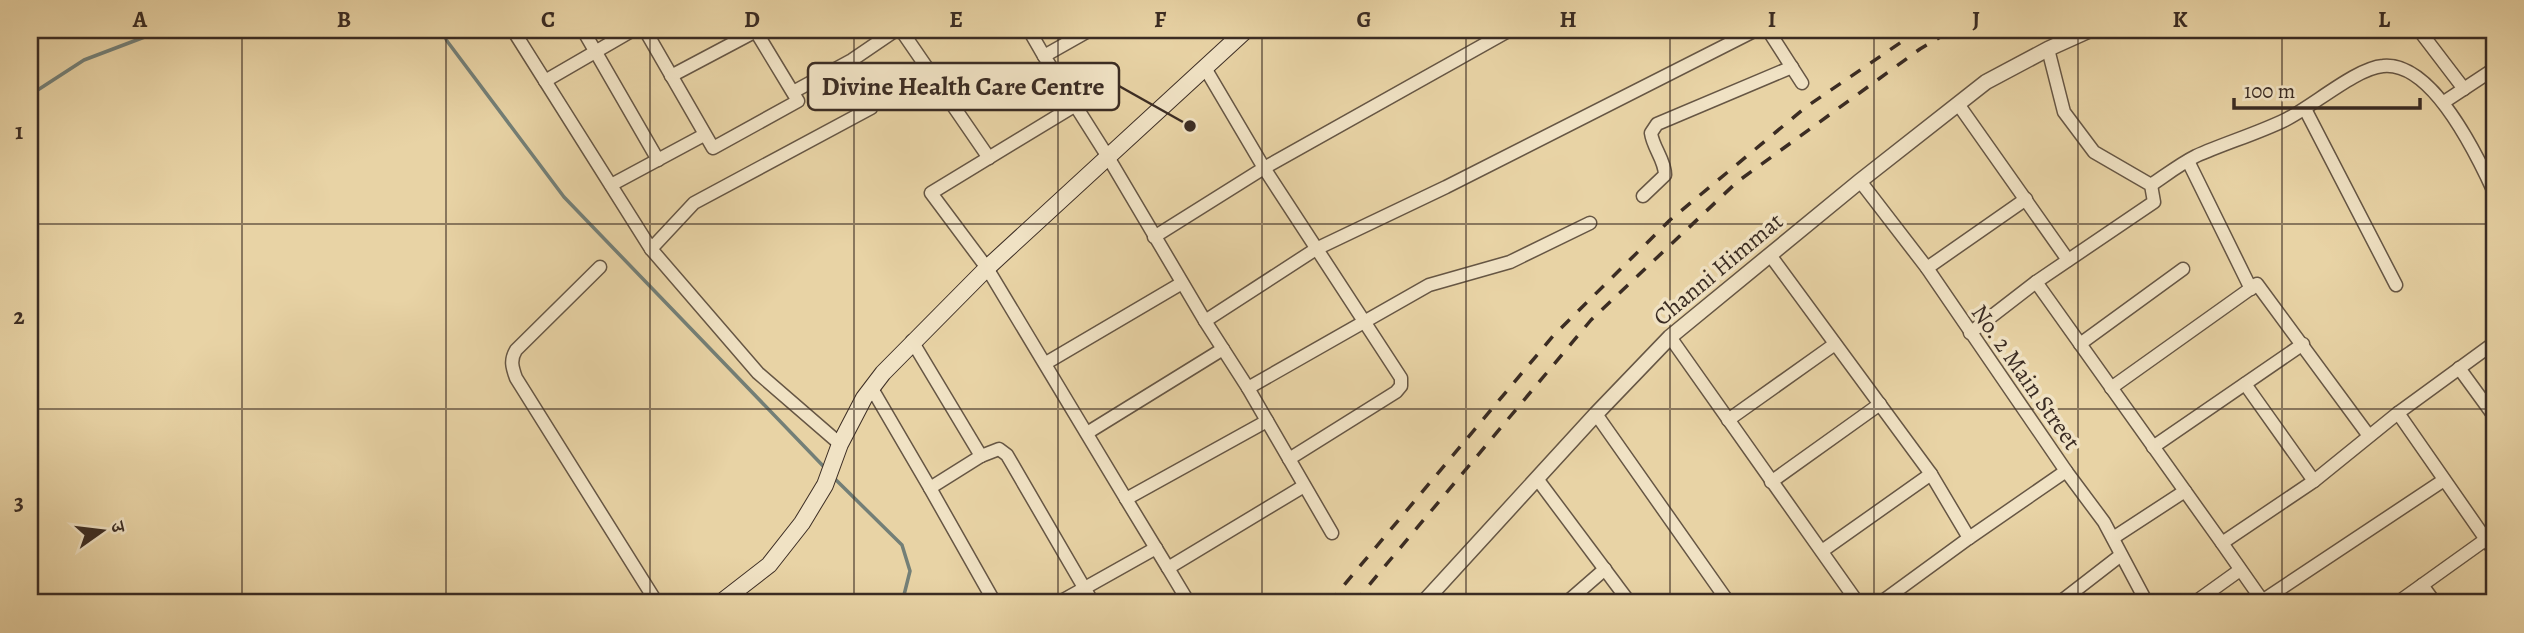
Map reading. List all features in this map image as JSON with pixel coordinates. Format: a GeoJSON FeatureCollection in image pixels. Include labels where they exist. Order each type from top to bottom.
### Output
{"type":"FeatureCollection","features":[{"type":"Feature","properties":{"kind":"main road"},"geometry":{"type":"LineString","coordinates":[[720,603],[769,565],[781,552],[825,485],[840,444],[871,387],[912,341],[987,268],[1246,30]]}},
{"type":"Feature","properties":{"kind":"street"},"geometry":{"type":"LineString","coordinates":[[513,30],[651,250],[758,373],[840,444]]}},
{"type":"Feature","properties":{"kind":"street"},"geometry":{"type":"LineString","coordinates":[[583,30],[658,160]]}},
{"type":"Feature","properties":{"kind":"street"},"geometry":{"type":"LineString","coordinates":[[545,81],[633,30]]}},
{"type":"Feature","properties":{"kind":"street"},"geometry":{"type":"LineString","coordinates":[[645,30],[704,135],[713,148],[798,100],[755,30],[671,76]]}},
{"type":"Feature","properties":{"kind":"street"},"geometry":{"type":"LineString","coordinates":[[793,92],[852,60],[898,30],[989,158]]}},
{"type":"Feature","properties":{"kind":"street"},"geometry":{"type":"LineString","coordinates":[[1029,30],[1248,388],[1332,533]]}},
{"type":"Feature","properties":{"kind":"street"},"geometry":{"type":"LineString","coordinates":[[1044,56],[1090,30]]}},
{"type":"Feature","properties":{"kind":"street"},"geometry":{"type":"LineString","coordinates":[[1154,237],[1264,168],[1510,30]]}},
{"type":"Feature","properties":{"kind":"street"},"geometry":{"type":"LineString","coordinates":[[1205,321],[1316,250],[1756,30]]}},
{"type":"Feature","properties":{"kind":"street"},"geometry":{"type":"LineString","coordinates":[[1768,30],[1802,83]]}},
{"type":"Feature","properties":{"kind":"street","name":"Channi Himmat"},"geometry":{"type":"LineString","coordinates":[[1423,603],[1670,337],[1986,82],[2090,30]]}},
{"type":"Feature","properties":{"kind":"street"},"geometry":{"type":"LineString","coordinates":[[2420,30],[2464,89]]}},
{"type":"Feature","properties":{"kind":"street"},"geometry":{"type":"LineString","coordinates":[[1969,332],[2036,282],[2154,202],[2151,185],[2094,152],[2064,112],[2048,49]]}},
{"type":"Feature","properties":{"kind":"street"},"geometry":{"type":"LineString","coordinates":[[2151,185],[2188,161],[2284,121],[2356,77],[2383,66],[2394,67],[2412,75],[2444,102],[2490,172],[2494,192]]}},
{"type":"Feature","properties":{"kind":"street"},"geometry":{"type":"LineString","coordinates":[[1643,196],[1665,175],[1664,166],[1651,138],[1651,132],[1657,124],[1792,67]]}},
{"type":"Feature","properties":{"kind":"street"},"geometry":{"type":"LineString","coordinates":[[1205,68],[1264,168],[1401,378],[1401,386],[1396,392],[1289,459]]}},
{"type":"Feature","properties":{"kind":"street"},"geometry":{"type":"LineString","coordinates":[[2444,102],[2494,69]]}},
{"type":"Feature","properties":{"kind":"street"},"geometry":{"type":"LineString","coordinates":[[1958,104],[2068,260]]}},
{"type":"Feature","properties":{"kind":"street"},"geometry":{"type":"LineString","coordinates":[[1074,106],[932,193],[987,268],[1189,603]]}},
{"type":"Feature","properties":{"kind":"street"},"geometry":{"type":"LineString","coordinates":[[651,250],[694,203],[871,108]]}},
{"type":"Feature","properties":{"kind":"street"},"geometry":{"type":"LineString","coordinates":[[2305,109],[2396,285]]}},
{"type":"Feature","properties":{"kind":"street"},"geometry":{"type":"LineString","coordinates":[[611,185],[704,135]]}},
{"type":"Feature","properties":{"kind":"street"},"geometry":{"type":"LineString","coordinates":[[2188,161],[2251,289]]}},
{"type":"Feature","properties":{"kind":"street","name":"No. 2 Main Street"},"geometry":{"type":"LineString","coordinates":[[1860,181],[1927,268],[2113,538],[2147,603]]}},
{"type":"Feature","properties":{"kind":"street"},"geometry":{"type":"LineString","coordinates":[[1927,268],[2026,199]]}},
{"type":"Feature","properties":{"kind":"street"},"geometry":{"type":"LineString","coordinates":[[1248,388],[1429,285],[1510,262],[1590,223]]}},
{"type":"Feature","properties":{"kind":"street"},"geometry":{"type":"LineString","coordinates":[[1770,255],[1931,474],[1969,538]]}},
{"type":"Feature","properties":{"kind":"street"},"geometry":{"type":"LineString","coordinates":[[600,267],[516,350],[512,357],[512,366],[516,378],[657,603]]}},
{"type":"Feature","properties":{"kind":"street"},"geometry":{"type":"LineString","coordinates":[[2080,344],[2183,269]]}},
{"type":"Feature","properties":{"kind":"street"},"geometry":{"type":"LineString","coordinates":[[2036,282],[2263,602],[2444,480]]}},
{"type":"Feature","properties":{"kind":"street"},"geometry":{"type":"LineString","coordinates":[[1046,363],[1182,283]]}},
{"type":"Feature","properties":{"kind":"street"},"geometry":{"type":"LineString","coordinates":[[2111,388],[2257,284],[2369,436]]}},
{"type":"Feature","properties":{"kind":"street"},"geometry":{"type":"LineString","coordinates":[[1670,337],[1858,603]]}},
{"type":"Feature","properties":{"kind":"street"},"geometry":{"type":"LineString","coordinates":[[912,341],[981,456]]}},
{"type":"Feature","properties":{"kind":"street"},"geometry":{"type":"LineString","coordinates":[[2222,543],[2314,481],[2398,413],[2494,343]]}},
{"type":"Feature","properties":{"kind":"street"},"geometry":{"type":"LineString","coordinates":[[1728,420],[1835,344]]}},
{"type":"Feature","properties":{"kind":"street"},"geometry":{"type":"LineString","coordinates":[[2153,447],[2303,344]]}},
{"type":"Feature","properties":{"kind":"street"},"geometry":{"type":"LineString","coordinates":[[1087,433],[1223,349]]}},
{"type":"Feature","properties":{"kind":"street"},"geometry":{"type":"LineString","coordinates":[[2459,368],[2494,416]]}},
{"type":"Feature","properties":{"kind":"street"},"geometry":{"type":"LineString","coordinates":[[2245,383],[2314,481]]}},
{"type":"Feature","properties":{"kind":"street"},"geometry":{"type":"LineString","coordinates":[[871,387],[995,603]]}},
{"type":"Feature","properties":{"kind":"street"},"geometry":{"type":"LineString","coordinates":[[1771,482],[1880,404]]}},
{"type":"Feature","properties":{"kind":"street"},"geometry":{"type":"LineString","coordinates":[[2398,413],[2494,551]]}},
{"type":"Feature","properties":{"kind":"street"},"geometry":{"type":"LineString","coordinates":[[1597,414],[1729,603]]}},
{"type":"Feature","properties":{"kind":"street"},"geometry":{"type":"LineString","coordinates":[[1126,499],[1267,421]]}},
{"type":"Feature","properties":{"kind":"street"},"geometry":{"type":"LineString","coordinates":[[930,488],[981,456],[999,449],[1007,455],[1093,603]]}},
{"type":"Feature","properties":{"kind":"street"},"geometry":{"type":"LineString","coordinates":[[1880,603],[2066,471]]}},
{"type":"Feature","properties":{"kind":"street"},"geometry":{"type":"LineString","coordinates":[[1822,551],[1931,474]]}},
{"type":"Feature","properties":{"kind":"street"},"geometry":{"type":"LineString","coordinates":[[1538,480],[1630,603]]}},
{"type":"Feature","properties":{"kind":"street"},"geometry":{"type":"LineString","coordinates":[[1168,568],[1304,486]]}},
{"type":"Feature","properties":{"kind":"street"},"geometry":{"type":"LineString","coordinates":[[2113,538],[2185,491]]}},
{"type":"Feature","properties":{"kind":"street"},"geometry":{"type":"LineString","coordinates":[[2397,603],[2486,540]]}},
{"type":"Feature","properties":{"kind":"street"},"geometry":{"type":"LineString","coordinates":[[1058,603],[1156,548]]}},
{"type":"Feature","properties":{"kind":"street"},"geometry":{"type":"LineString","coordinates":[[2059,603],[2121,555]]}},
{"type":"Feature","properties":{"kind":"street"},"geometry":{"type":"LineString","coordinates":[[1566,603],[1605,569]]}},
{"type":"Feature","properties":{"kind":"street"},"geometry":{"type":"LineString","coordinates":[[2194,603],[2240,570]]}},
{"type":"Feature","properties":{"kind":"street"},"geometry":{"type":"LineString","coordinates":[[2422,585],[2435,603]]}},
{"type":"Feature","properties":{"kind":"waterway"},"geometry":{"type":"LineString","coordinates":[[30,95],[84,60],[163,30]]}},
{"type":"Feature","properties":{"kind":"waterway"},"geometry":{"type":"LineString","coordinates":[[441,30],[564,197],[827,470]]}},
{"type":"Feature","properties":{"kind":"waterway"},"geometry":{"type":"LineString","coordinates":[[832,476],[902,545],[910,571],[902,603]]}},
{"type":"Feature","properties":{"kind":"railway"},"geometry":{"type":"LineString","coordinates":[[1329,603],[1553,336],[1670,220],[1806,107],[1919,30]]}},
{"type":"Feature","properties":{"kind":"railway"},"geometry":{"type":"LineString","coordinates":[[1354,603],[1591,320],[1737,182],[1920,49],[1952,30]]}},
{"type":"Feature","properties":{"kind":"place","name":"Divine Health Care Centre"},"geometry":{"type":"Point","coordinates":[1190,126]}}]}
